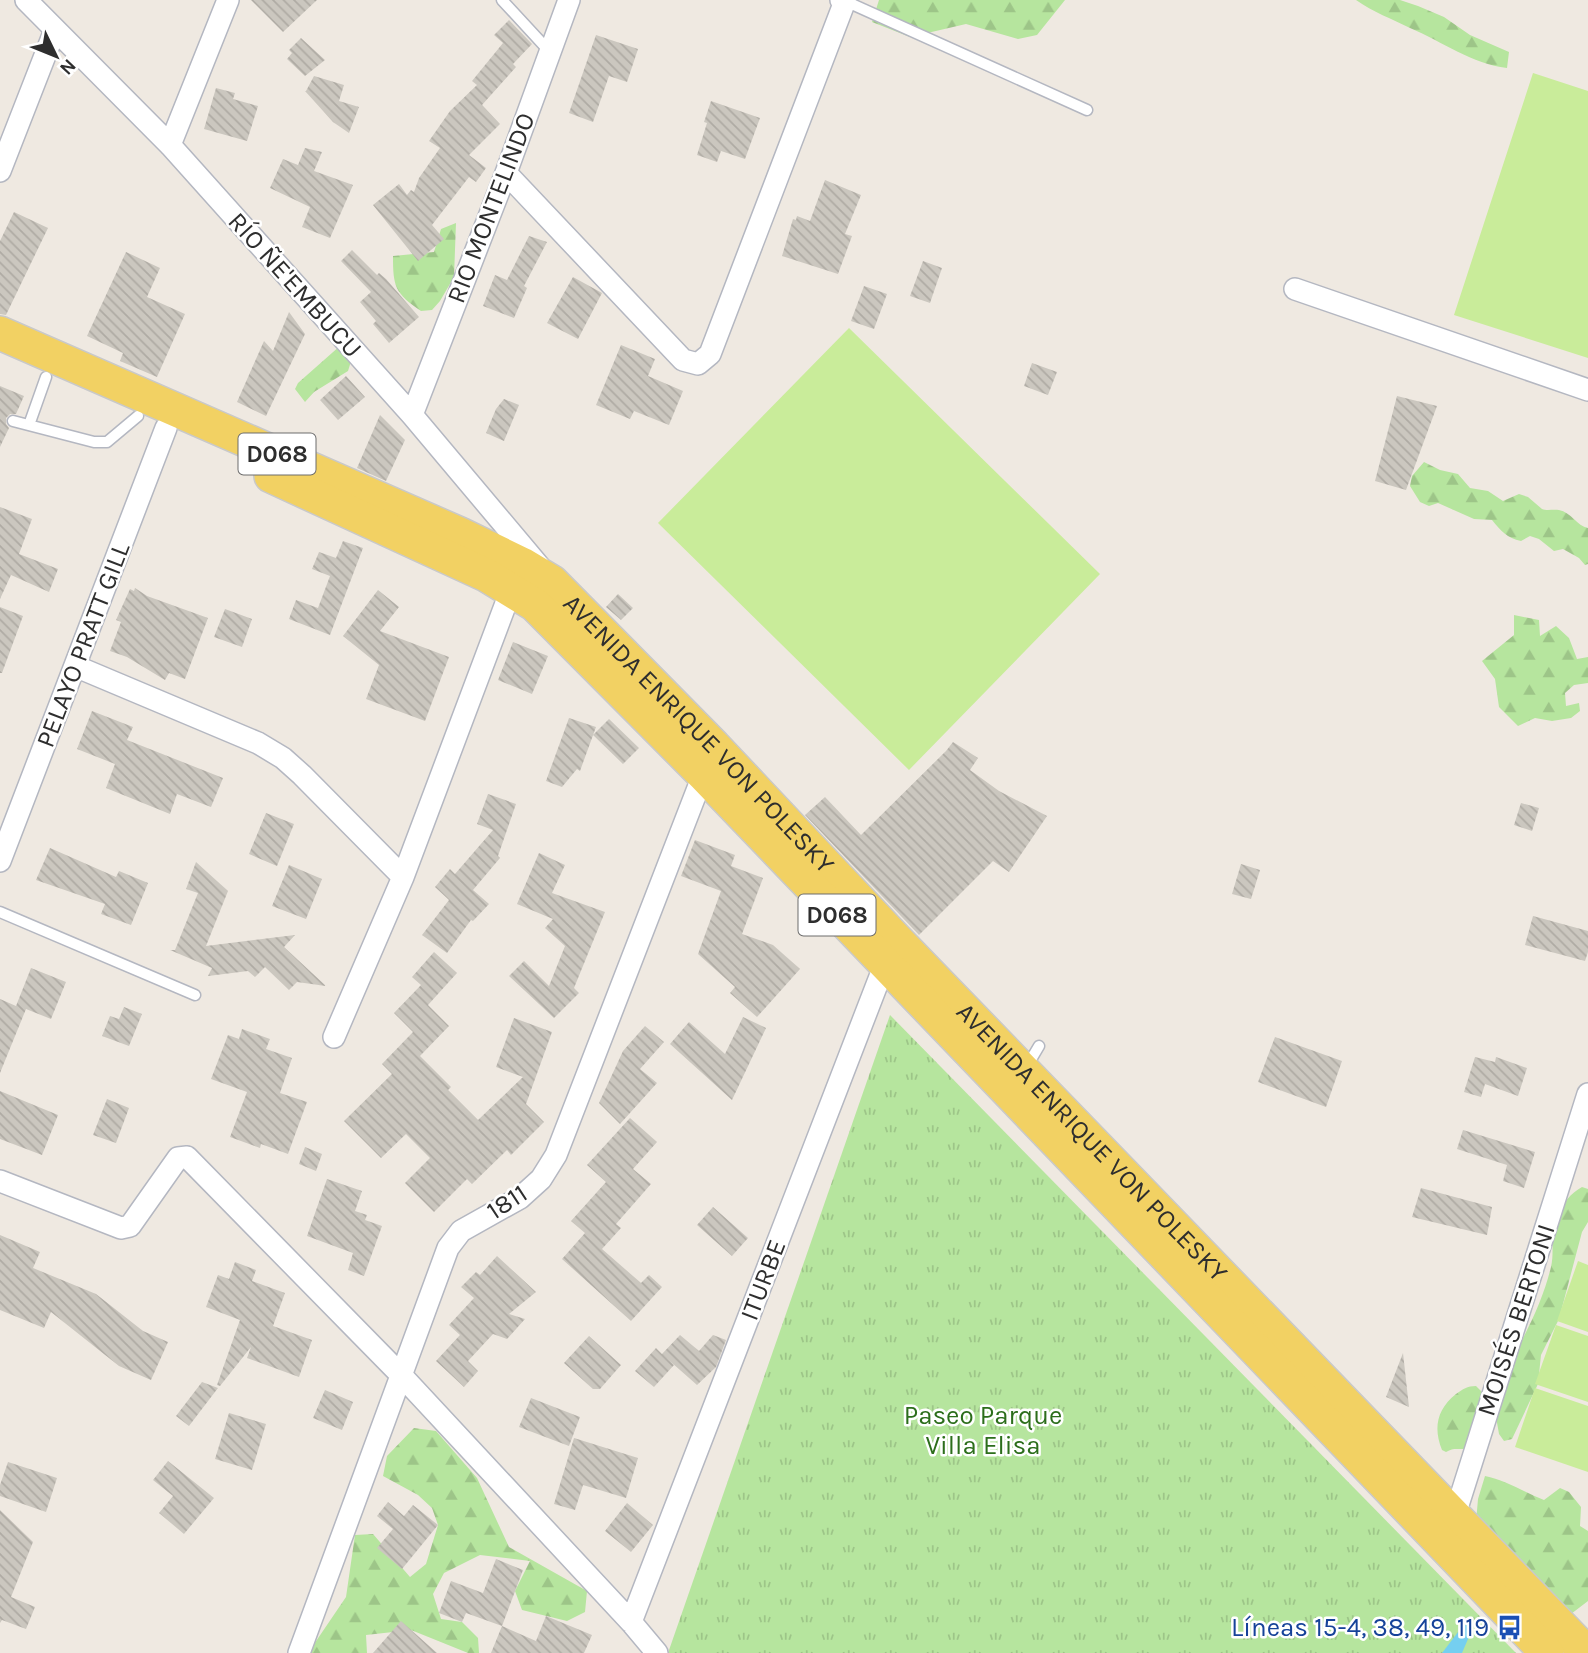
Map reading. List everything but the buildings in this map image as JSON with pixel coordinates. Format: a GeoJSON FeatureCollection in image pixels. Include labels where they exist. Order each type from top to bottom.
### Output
{"type":"FeatureCollection","features":[{"type":"Feature","properties":{"kind":"main road","name":"AVENIDA ENRIQUE VON POLESKY"},"geometry":{"type":"LineString","coordinates":[[0,333],[460,534],[517,576],[535,605],[709,760]]}},
{"type":"Feature","properties":{"kind":"main road","name":"AVENIDA ENRIQUE VON POLESKY"},"geometry":{"type":"LineString","coordinates":[[0,357],[152,422],[486,575],[517,576],[552,582],[709,760],[890,951],[1022,1069],[1587,1653]]}},
{"type":"Feature","properties":{"kind":"main road","name":"AVENIDA ENRIQUE VON POLESKY"},"geometry":{"type":"LineString","coordinates":[[1022,1069],[1445,1546],[1547,1653]]}},
{"type":"Feature","properties":{"kind":"street","name":"RÍO ÑE'EMBUCU"},"geometry":{"type":"LineString","coordinates":[[26,0],[170,145],[412,415],[552,582]]}},
{"type":"Feature","properties":{"kind":"street"},"geometry":{"type":"LineString","coordinates":[[170,145],[228,0]]}},
{"type":"Feature","properties":{"kind":"street","name":"RIO MONTELINDO"},"geometry":{"type":"LineString","coordinates":[[412,415],[506,173],[569,0]]}},
{"type":"Feature","properties":{"kind":"street"},"geometry":{"type":"LineString","coordinates":[[506,173],[683,360],[698,364],[710,354],[843,1]]}},
{"type":"Feature","properties":{"kind":"street"},"geometry":{"type":"LineString","coordinates":[[0,171],[55,30]]}},
{"type":"Feature","properties":{"kind":"street"},"geometry":{"type":"LineString","coordinates":[[1295,289],[1588,390]]}},
{"type":"Feature","properties":{"kind":"street","name":"PELAYO PRATT GILL"},"geometry":{"type":"LineString","coordinates":[[0,861],[75,666],[152,422]]}},
{"type":"Feature","properties":{"kind":"street"},"geometry":{"type":"LineString","coordinates":[[334,1037],[403,877],[517,576]]}},
{"type":"Feature","properties":{"kind":"street"},"geometry":{"type":"LineString","coordinates":[[75,666],[258,743],[283,758],[403,877]]}},
{"type":"Feature","properties":{"kind":"street","name":"1811"},"geometry":{"type":"LineString","coordinates":[[299,1653],[448,1248],[461,1231],[520,1198],[541,1179],[556,1155],[709,760]]}},
{"type":"Feature","properties":{"kind":"street","name":"ITURBE"},"geometry":{"type":"LineString","coordinates":[[632,1622],[890,951]]}},
{"type":"Feature","properties":{"kind":"street","name":"MOISÉS BERTONI"},"geometry":{"type":"LineString","coordinates":[[1445,1546],[1588,1094]]}},
{"type":"Feature","properties":{"kind":"street"},"geometry":{"type":"LineString","coordinates":[[0,1181],[121,1228],[130,1226],[178,1157],[187,1157],[401,1375],[632,1622],[657,1653]]}},
{"type":"Feature","properties":{"kind":"lane"},"geometry":{"type":"LineString","coordinates":[[502,0],[550,52]]}},
{"type":"Feature","properties":{"kind":"lane"},"geometry":{"type":"LineString","coordinates":[[843,1],[1087,110]]}},
{"type":"Feature","properties":{"kind":"lane"},"geometry":{"type":"LineString","coordinates":[[29,425],[46,377]]}},
{"type":"Feature","properties":{"kind":"lane"},"geometry":{"type":"LineString","coordinates":[[13,421],[94,442],[107,442],[152,422]]}},
{"type":"Feature","properties":{"kind":"lane"},"geometry":{"type":"LineString","coordinates":[[0,912],[195,995]]}},
{"type":"Feature","properties":{"kind":"green space"},"geometry":{"type":"Polygon","coordinates":[[[879,0],[1065,0],[1037,35],[1018,39],[966,24],[910,37],[872,22],[879,0]]]}},
{"type":"Feature","properties":{"kind":"green space"},"geometry":{"type":"Polygon","coordinates":[[[1356,0],[1400,0],[1444,17],[1470,35],[1509,52],[1507,68],[1470,57],[1356,0]]]}},
{"type":"Feature","properties":{"kind":"green space"},"geometry":{"type":"Polygon","coordinates":[[[1533,73],[1588,91],[1588,358],[1454,315],[1533,73]]]}},
{"type":"Feature","properties":{"kind":"green space"},"geometry":{"type":"Polygon","coordinates":[[[456,223],[454,277],[432,310],[421,311],[397,288],[393,256],[434,252],[441,229],[456,223]]]}},
{"type":"Feature","properties":{"kind":"green space"},"geometry":{"type":"Polygon","coordinates":[[[849,328],[1100,574],[909,770],[658,523],[849,328]]]}},
{"type":"Feature","properties":{"kind":"green space"},"geometry":{"type":"Polygon","coordinates":[[[341,345],[353,355],[348,371],[314,392],[305,402],[295,389],[298,383],[341,345]]]}},
{"type":"Feature","properties":{"kind":"green space"},"geometry":{"type":"Polygon","coordinates":[[[1424,462],[1440,470],[1458,474],[1470,488],[1488,491],[1503,501],[1519,494],[1528,497],[1542,509],[1567,513],[1588,528],[1588,564],[1585,565],[1579,558],[1563,549],[1554,551],[1539,539],[1530,536],[1521,541],[1512,538],[1501,531],[1492,520],[1474,519],[1438,503],[1429,506],[1420,502],[1410,486],[1412,476],[1424,462]]]}},
{"type":"Feature","properties":{"kind":"green space"},"geometry":{"type":"Polygon","coordinates":[[[1514,615],[1539,620],[1540,636],[1556,626],[1569,638],[1577,659],[1588,657],[1588,683],[1574,685],[1565,693],[1566,706],[1579,703],[1580,711],[1571,718],[1552,721],[1535,718],[1518,726],[1499,707],[1495,679],[1482,661],[1514,635],[1514,615]]]}},
{"type":"Feature","properties":{"kind":"green space","name":"Paseo Parque Villa Elisa"},"geometry":{"type":"Polygon","coordinates":[[[890,1015],[1516,1653],[668,1653],[890,1015]]]}},
{"type":"Feature","properties":{"kind":"green space"},"geometry":{"type":"Polygon","coordinates":[[[1582,1187],[1588,1189],[1588,1222],[1582,1232],[1559,1319],[1541,1355],[1538,1384],[1512,1439],[1504,1441],[1499,1434],[1496,1417],[1483,1437],[1474,1445],[1446,1452],[1442,1450],[1437,1427],[1445,1406],[1463,1389],[1476,1386],[1489,1399],[1516,1352],[1546,1284],[1552,1261],[1553,1227],[1557,1214],[1574,1192],[1582,1187]]]}},
{"type":"Feature","properties":{"kind":"green space"},"geometry":{"type":"Polygon","coordinates":[[[1578,1261],[1588,1265],[1588,1332],[1557,1321],[1578,1261]]]}},
{"type":"Feature","properties":{"kind":"green space"},"geometry":{"type":"Polygon","coordinates":[[[1556,1325],[1588,1336],[1588,1402],[1535,1384],[1556,1325]]]}},
{"type":"Feature","properties":{"kind":"green space"},"geometry":{"type":"Polygon","coordinates":[[[1535,1388],[1588,1406],[1588,1472],[1515,1447],[1535,1388]]]}},
{"type":"Feature","properties":{"kind":"green space"},"geometry":{"type":"Polygon","coordinates":[[[414,1428],[436,1431],[477,1478],[509,1547],[587,1591],[585,1612],[567,1621],[522,1610],[515,1591],[530,1561],[480,1555],[444,1573],[433,1594],[441,1619],[462,1622],[478,1638],[479,1653],[468,1653],[411,1630],[366,1635],[367,1653],[308,1653],[346,1597],[355,1535],[373,1534],[410,1577],[426,1564],[438,1525],[432,1508],[418,1495],[383,1476],[387,1456],[414,1428]]]}},
{"type":"Feature","properties":{"kind":"green space"},"geometry":{"type":"Polygon","coordinates":[[[1485,1476],[1544,1500],[1560,1488],[1569,1492],[1581,1507],[1580,1526],[1588,1531],[1588,1601],[1571,1614],[1476,1522],[1478,1499],[1485,1476]]]}},
{"type":"Feature","properties":{"kind":"water"},"geometry":{"type":"Polygon","coordinates":[[[1465,1623],[1471,1632],[1462,1653],[1442,1653],[1465,1623]]]}},
{"type":"Feature","properties":{"kind":"place","name":"Líneas 15-4, 38, 49, 119"},"geometry":{"type":"Point","coordinates":[1509,1627]}}]}
